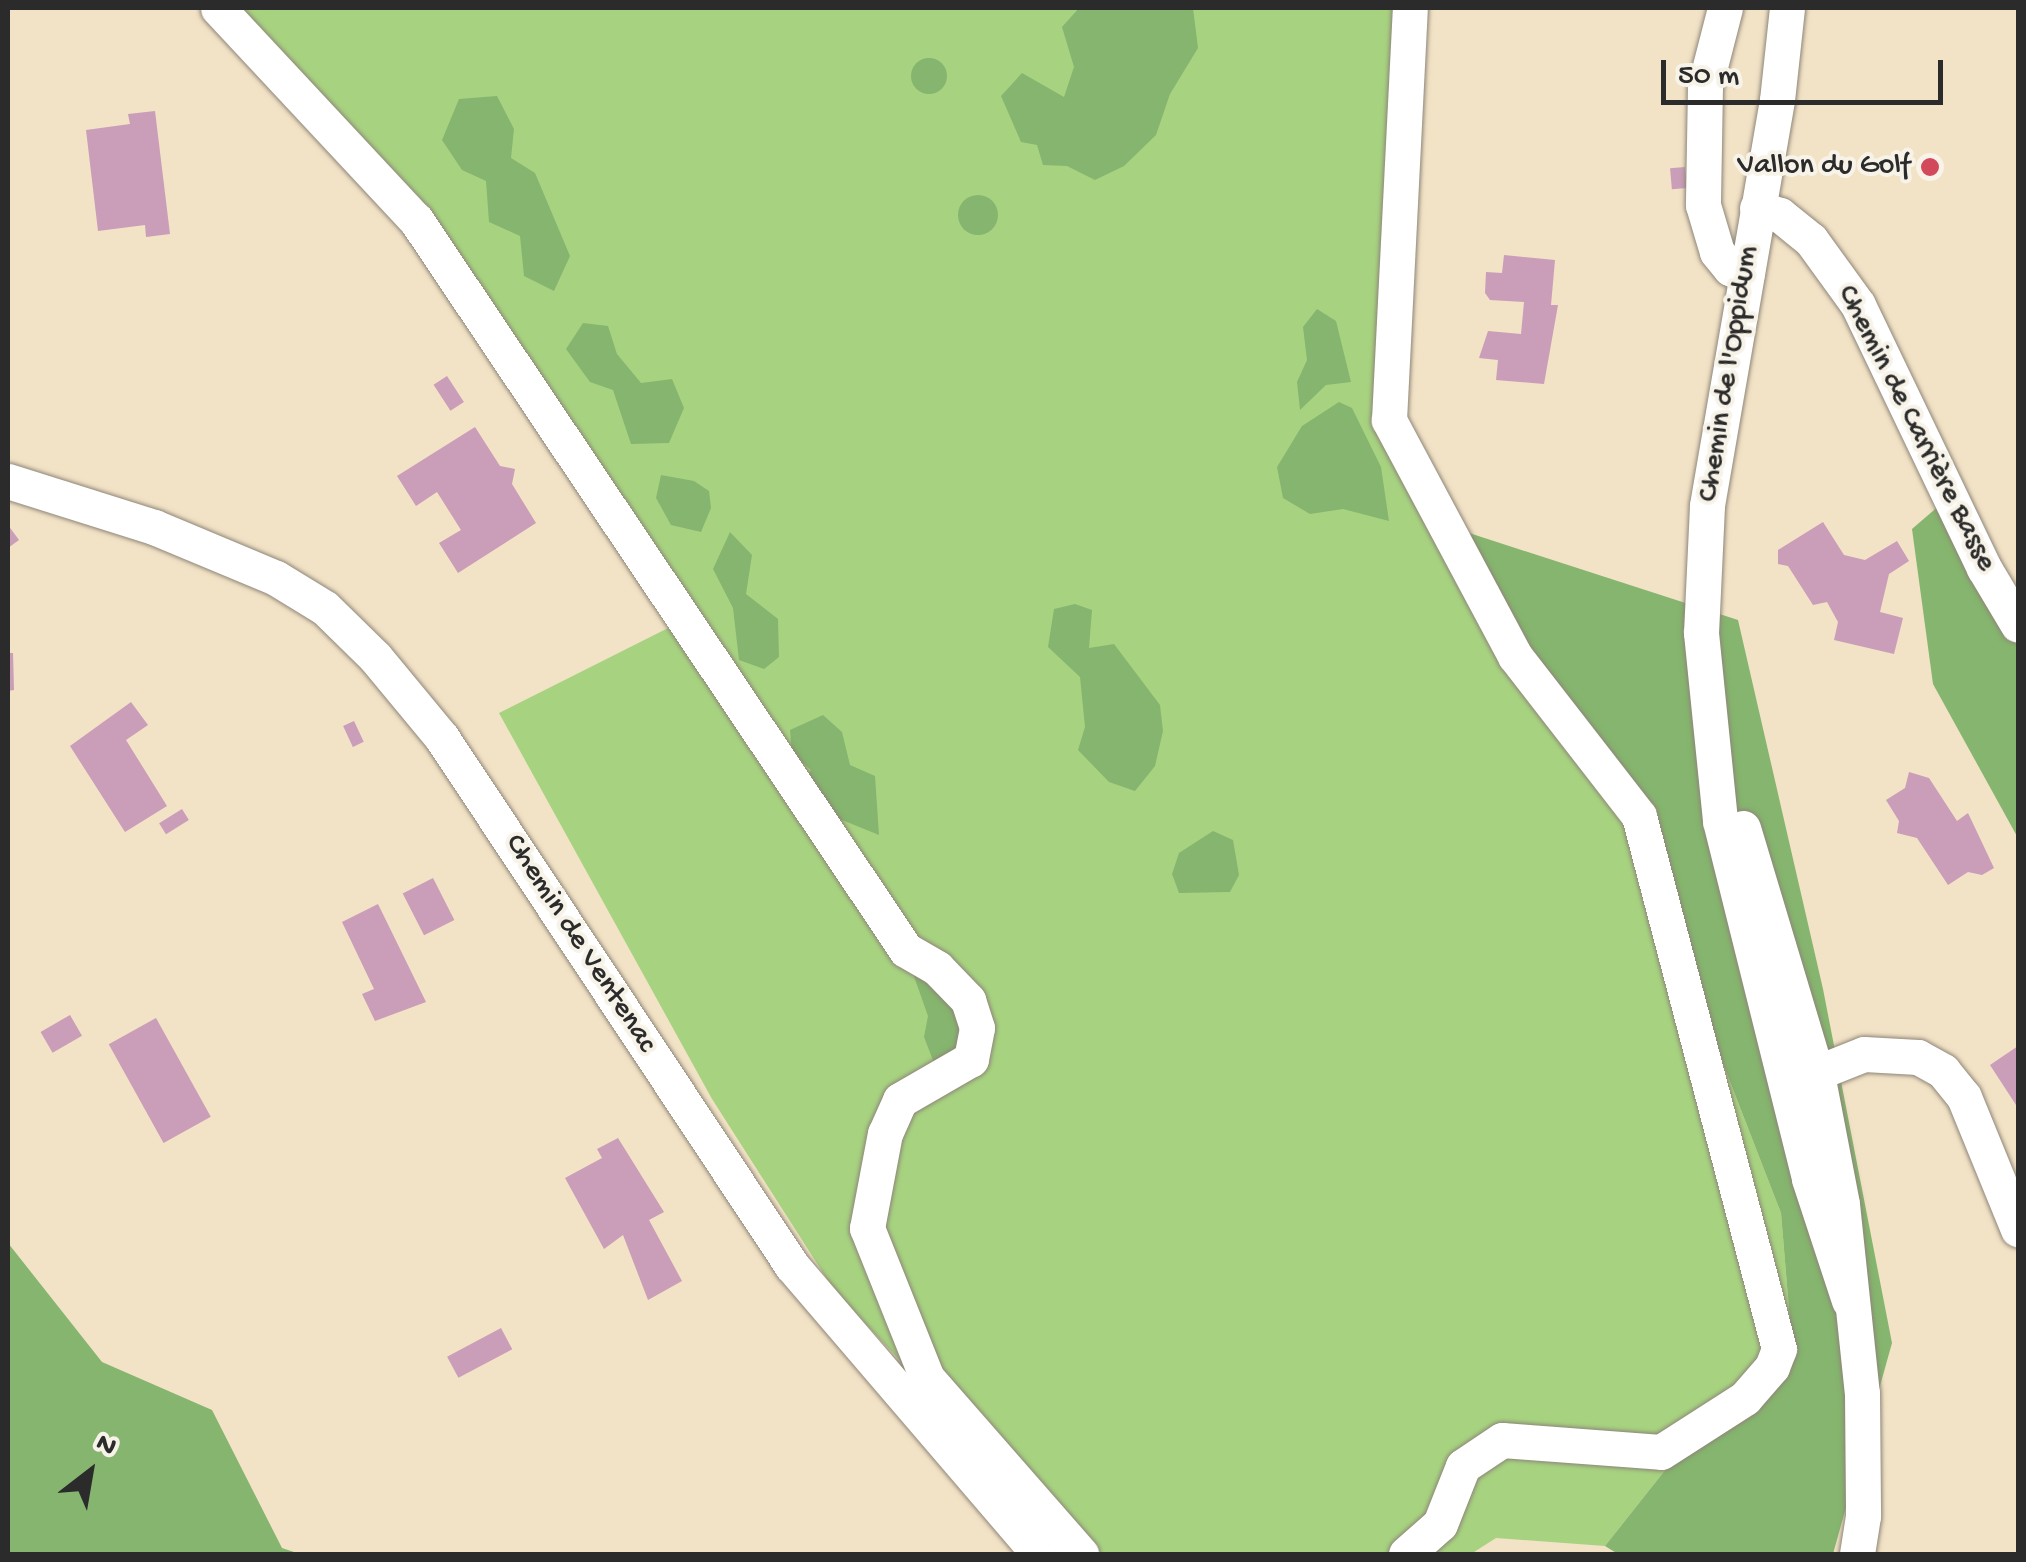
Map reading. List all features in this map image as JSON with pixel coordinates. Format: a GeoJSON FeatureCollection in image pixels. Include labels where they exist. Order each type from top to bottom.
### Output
{"type":"FeatureCollection","features":[{"type":"Feature","properties":{"kind":"street"},"geometry":{"type":"LineString","coordinates":[[218,8],[416,220],[906,950],[937,968],[968,1000],[977,1028],[971,1059],[900,1100],[884,1132],[867,1228],[927,1378],[1081,1554]]}},
{"type":"Feature","properties":{"kind":"street"},"geometry":{"type":"LineString","coordinates":[[1406,1554],[1440,1524],[1464,1466],[1502,1440],[1661,1452],[1745,1398],[1772,1368],[1779,1349],[1638,816],[1515,656],[1388,420],[1410,8]]}},
{"type":"Feature","properties":{"kind":"street"},"geometry":{"type":"LineString","coordinates":[[1725,8],[1705,86],[1703,204],[1717,252],[1730,268],[1747,275]]}},
{"type":"Feature","properties":{"kind":"street","name":"Chemin de l'Oppidum"},"geometry":{"type":"LineString","coordinates":[[1787,8],[1707,506],[1701,633],[1720,821],[1801,1079],[1850,1301],[1865,1456],[1857,1554]]}},
{"type":"Feature","properties":{"kind":"street","name":"Chemin de Carrière Basse"},"geometry":{"type":"LineString","coordinates":[[1757,208],[1780,214],[1811,240],[1858,304],[1984,568],[2018,624]]}},
{"type":"Feature","properties":{"kind":"street","name":"Chemin de Ventenac"},"geometry":{"type":"LineString","coordinates":[[8,480],[154,526],[276,578],[324,608],[376,657],[442,738],[792,1266],[1039,1554]]}},
{"type":"Feature","properties":{"kind":"street"},"geometry":{"type":"LineString","coordinates":[[1801,1079],[1864,1054],[1894,1052],[1942,1070],[1964,1096],[2018,1229]]}},
{"type":"Feature","properties":{"kind":"green space"},"geometry":{"type":"Polygon","coordinates":[[[239,8],[1408,8],[1390,406],[1625,811],[1781,1213],[1793,1357],[1666,1469],[1605,1546],[1496,1538],[1471,1554],[1049,1554],[966,1431],[834,1290],[712,1099],[499,713],[690,617],[239,8]]]}},
{"type":"Feature","properties":{"kind":"green space"},"geometry":{"type":"Polygon","coordinates":[[[1079,8],[1193,8],[1198,48],[1170,94],[1156,135],[1124,166],[1095,180],[1067,166],[1043,165],[1037,145],[1021,142],[1001,96],[1022,73],[1064,97],[1074,67],[1062,27],[1079,8]]]}},
{"type":"Feature","properties":{"kind":"green space"},"geometry":{"type":"Polygon","coordinates":[[[929,58],[941,64],[947,76],[941,88],[929,94],[917,88],[911,76],[917,64],[929,58]]]}},
{"type":"Feature","properties":{"kind":"green space"},"geometry":{"type":"Polygon","coordinates":[[[497,96],[514,129],[511,158],[535,173],[570,256],[554,291],[524,276],[520,236],[489,222],[486,181],[462,170],[442,140],[459,99],[497,96]]]}},
{"type":"Feature","properties":{"kind":"green space"},"geometry":{"type":"Polygon","coordinates":[[[978,195],[992,201],[998,215],[992,229],[978,235],[964,229],[958,215],[964,201],[978,195]]]}},
{"type":"Feature","properties":{"kind":"green space"},"geometry":{"type":"Polygon","coordinates":[[[1317,309],[1336,321],[1351,382],[1326,385],[1300,410],[1297,382],[1307,360],[1303,327],[1317,309]]]}},
{"type":"Feature","properties":{"kind":"green space"},"geometry":{"type":"Polygon","coordinates":[[[583,323],[608,326],[617,354],[641,383],[672,379],[684,408],[669,443],[631,444],[613,390],[590,382],[566,349],[583,323]]]}},
{"type":"Feature","properties":{"kind":"green space"},"geometry":{"type":"Polygon","coordinates":[[[1339,402],[1352,408],[1381,467],[1389,521],[1343,509],[1310,514],[1283,498],[1277,467],[1302,426],[1339,402]]]}},
{"type":"Feature","properties":{"kind":"green space"},"geometry":{"type":"Polygon","coordinates":[[[661,475],[694,481],[709,491],[711,508],[701,532],[671,525],[656,498],[661,475]]]}},
{"type":"Feature","properties":{"kind":"green space"},"geometry":{"type":"Polygon","coordinates":[[[1941,504],[2018,638],[2018,838],[1933,684],[1912,529],[1941,504]]]}},
{"type":"Feature","properties":{"kind":"green space"},"geometry":{"type":"Polygon","coordinates":[[[1463,531],[1738,620],[1823,989],[1892,1343],[1833,1554],[1618,1554],[1605,1546],[1666,1469],[1793,1357],[1781,1213],[1625,811],[1463,531]]]}},
{"type":"Feature","properties":{"kind":"green space"},"geometry":{"type":"Polygon","coordinates":[[[730,532],[752,555],[746,594],[778,619],[779,657],[764,669],[739,660],[733,608],[713,569],[730,532]]]}},
{"type":"Feature","properties":{"kind":"green space"},"geometry":{"type":"Polygon","coordinates":[[[1075,604],[1092,610],[1089,648],[1114,644],[1160,705],[1163,731],[1155,766],[1135,791],[1109,782],[1078,750],[1085,727],[1080,677],[1048,647],[1054,609],[1075,604]]]}},
{"type":"Feature","properties":{"kind":"green space"},"geometry":{"type":"Polygon","coordinates":[[[823,715],[842,732],[850,765],[875,776],[879,835],[793,800],[811,770],[792,753],[790,730],[823,715]]]}},
{"type":"Feature","properties":{"kind":"green space"},"geometry":{"type":"Polygon","coordinates":[[[1213,831],[1233,840],[1239,875],[1230,892],[1179,893],[1172,874],[1179,853],[1213,831]]]}},
{"type":"Feature","properties":{"kind":"green space"},"geometry":{"type":"Polygon","coordinates":[[[911,968],[987,1038],[934,1063],[924,1037],[928,1016],[911,968]]]}},
{"type":"Feature","properties":{"kind":"green space"},"geometry":{"type":"Polygon","coordinates":[[[8,1243],[102,1362],[212,1410],[282,1548],[300,1554],[8,1554],[8,1243]]]}},
{"type":"Feature","properties":{"kind":"building"},"geometry":{"type":"Polygon","coordinates":[[[155,111],[170,234],[146,237],[145,225],[98,231],[86,130],[130,124],[128,114],[155,111]]]}},
{"type":"Feature","properties":{"kind":"building"},"geometry":{"type":"Polygon","coordinates":[[[1685,167],[1687,188],[1672,189],[1670,168],[1685,167]]]}},
{"type":"Feature","properties":{"kind":"building"},"geometry":{"type":"Polygon","coordinates":[[[1504,255],[1555,260],[1551,305],[1558,305],[1544,384],[1496,380],[1498,360],[1479,358],[1488,331],[1521,334],[1524,302],[1490,300],[1485,293],[1486,272],[1502,273],[1504,255]]]}},
{"type":"Feature","properties":{"kind":"building"},"geometry":{"type":"Polygon","coordinates":[[[447,376],[464,402],[450,411],[434,385],[447,376]]]}},
{"type":"Feature","properties":{"kind":"building"},"geometry":{"type":"Polygon","coordinates":[[[475,427],[500,466],[515,469],[512,484],[536,523],[458,573],[439,543],[461,530],[437,492],[416,506],[397,476],[475,427]]]}},
{"type":"Feature","properties":{"kind":"building"},"geometry":{"type":"Polygon","coordinates":[[[1823,522],[1844,555],[1865,560],[1897,541],[1909,561],[1889,574],[1880,612],[1903,618],[1894,654],[1834,640],[1838,622],[1827,602],[1813,605],[1788,566],[1778,564],[1778,550],[1823,522]]]}},
{"type":"Feature","properties":{"kind":"building"},"geometry":{"type":"Polygon","coordinates":[[[8,525],[19,540],[8,548],[8,525]]]}},
{"type":"Feature","properties":{"kind":"building"},"geometry":{"type":"Polygon","coordinates":[[[8,653],[13,653],[14,690],[8,691],[8,653]]]}},
{"type":"Feature","properties":{"kind":"building"},"geometry":{"type":"Polygon","coordinates":[[[131,702],[148,725],[126,740],[167,806],[125,832],[70,746],[131,702]]]}},
{"type":"Feature","properties":{"kind":"building"},"geometry":{"type":"Polygon","coordinates":[[[354,721],[364,742],[353,747],[343,726],[354,721]]]}},
{"type":"Feature","properties":{"kind":"building"},"geometry":{"type":"Polygon","coordinates":[[[1909,772],[1929,778],[1957,821],[1968,813],[1994,868],[1982,875],[1968,872],[1948,885],[1917,838],[1897,833],[1899,821],[1886,800],[1905,788],[1909,772]]]}},
{"type":"Feature","properties":{"kind":"building"},"geometry":{"type":"Polygon","coordinates":[[[182,809],[189,820],[166,834],[159,823],[182,809]]]}},
{"type":"Feature","properties":{"kind":"building"},"geometry":{"type":"Polygon","coordinates":[[[433,878],[454,920],[424,935],[403,893],[433,878]]]}},
{"type":"Feature","properties":{"kind":"building"},"geometry":{"type":"Polygon","coordinates":[[[378,904],[426,1002],[375,1021],[362,994],[374,989],[342,922],[378,904]]]}},
{"type":"Feature","properties":{"kind":"building"},"geometry":{"type":"Polygon","coordinates":[[[70,1015],[82,1036],[53,1053],[41,1032],[70,1015]]]}},
{"type":"Feature","properties":{"kind":"building"},"geometry":{"type":"Polygon","coordinates":[[[156,1018],[211,1117],[164,1143],[109,1044],[156,1018]]]}},
{"type":"Feature","properties":{"kind":"building"},"geometry":{"type":"Polygon","coordinates":[[[2018,1046],[2018,1108],[1990,1065],[2018,1046]]]}},
{"type":"Feature","properties":{"kind":"building"},"geometry":{"type":"Polygon","coordinates":[[[618,1138],[664,1212],[649,1220],[682,1281],[648,1300],[623,1235],[604,1249],[565,1178],[602,1158],[597,1149],[618,1138]]]}},
{"type":"Feature","properties":{"kind":"building"},"geometry":{"type":"Polygon","coordinates":[[[501,1328],[512,1349],[458,1378],[447,1357],[501,1328]]]}},
{"type":"Feature","properties":{"kind":"place","name":"Vallon du Golf"},"geometry":{"type":"Point","coordinates":[1930,167]}}]}
